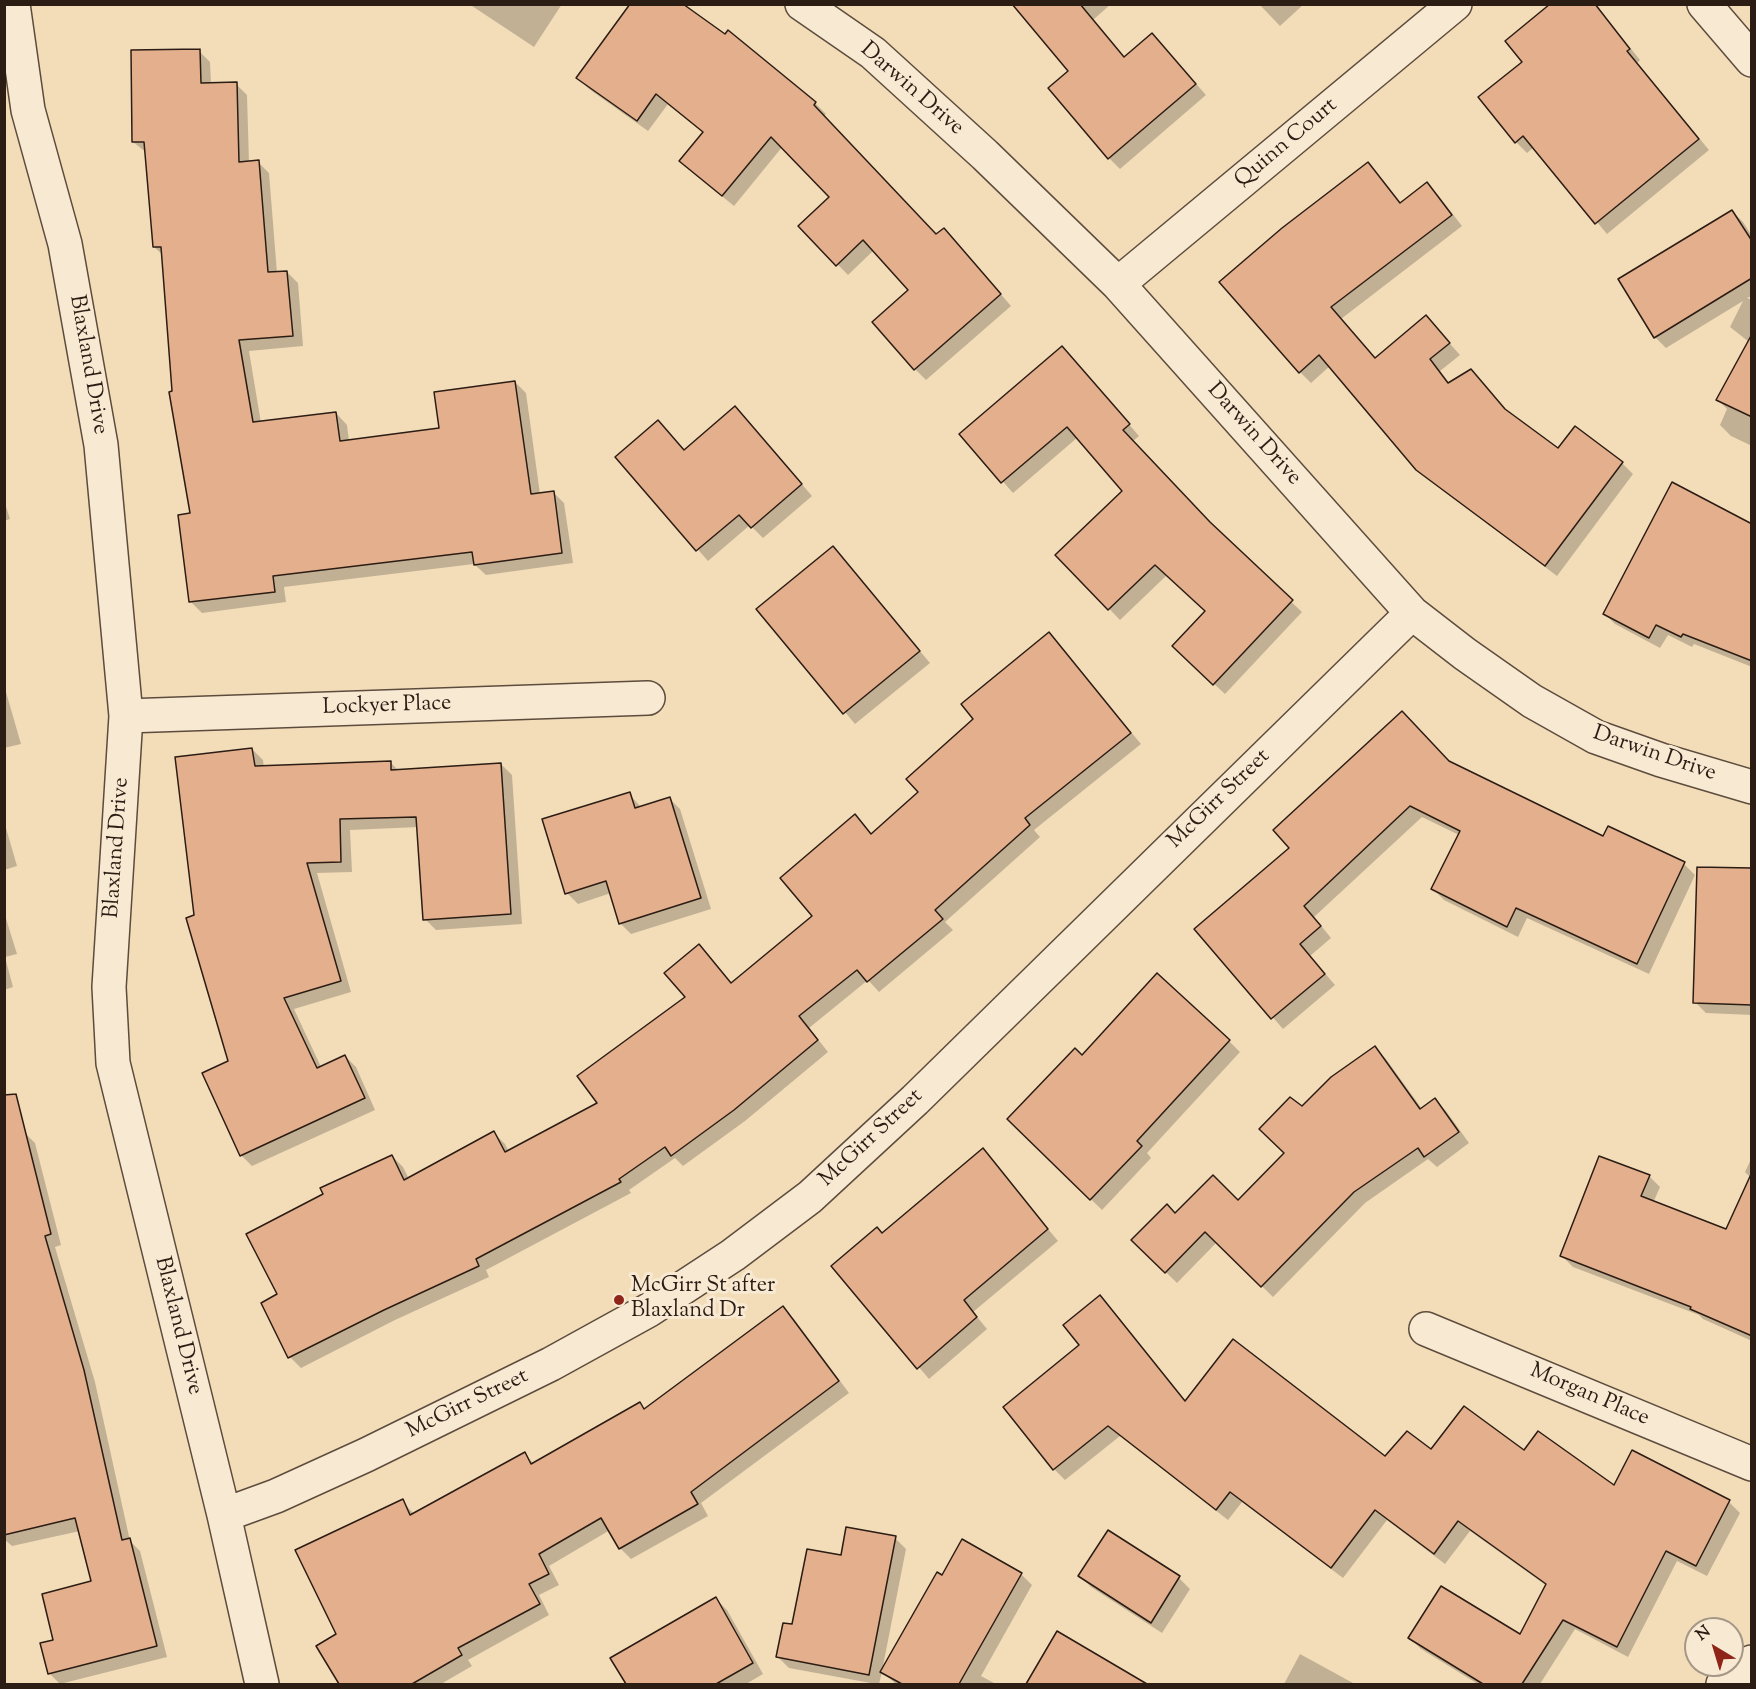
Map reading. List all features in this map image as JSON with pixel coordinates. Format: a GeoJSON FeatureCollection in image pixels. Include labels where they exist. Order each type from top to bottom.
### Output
{"type":"FeatureCollection","features":[{"type":"Feature","properties":{"kind":"street","name":"Blaxland Drive"},"geometry":{"type":"LineString","coordinates":[[13,4],[28,110],[65,244],[101,445],[126,716],[109,987],[113,1063],[224,1515],[262,1684]]}},
{"type":"Feature","properties":{"kind":"street","name":"Darwin Drive"},"geometry":{"type":"LineString","coordinates":[[802,4],[873,53],[985,154],[1118,284],[1412,613],[1532,701],[1596,737],[1661,760],[1752,787]]}},
{"type":"Feature","properties":{"kind":"street","name":"Quinn Court"},"geometry":{"type":"LineString","coordinates":[[1118,284],[1455,4]]}},
{"type":"Feature","properties":{"kind":"street"},"geometry":{"type":"LineString","coordinates":[[1704,4],[1751,58]]}},
{"type":"Feature","properties":{"kind":"street","name":"McGirr Street"},"geometry":{"type":"LineString","coordinates":[[224,1515],[276,1496],[366,1455],[551,1364],[649,1310],[733,1255],[810,1197],[915,1100],[1412,613]]}},
{"type":"Feature","properties":{"kind":"street","name":"Lockyer Place"},"geometry":{"type":"LineString","coordinates":[[126,716],[648,698]]}},
{"type":"Feature","properties":{"kind":"street","name":"Morgan Place"},"geometry":{"type":"LineString","coordinates":[[1426,1329],[1752,1464]]}},
{"type":"Feature","properties":{"kind":"street"},"geometry":{"type":"LineString","coordinates":[[1724,1684],[1752,1662]]}},
{"type":"Feature","properties":{"kind":"building"},"geometry":{"type":"Polygon","coordinates":[[[630,4],[683,4],[725,34],[728,30],[816,102],[814,105],[936,234],[944,228],[1001,294],[914,370],[872,322],[908,290],[863,240],[836,266],[798,226],[829,197],[771,137],[722,196],[679,161],[703,132],[656,94],[637,121],[576,78],[630,4]]]}},
{"type":"Feature","properties":{"kind":"building"},"geometry":{"type":"Polygon","coordinates":[[[1012,4],[1080,4],[1124,57],[1152,33],[1196,84],[1108,159],[1048,88],[1068,71],[1012,4]]]}},
{"type":"Feature","properties":{"kind":"building"},"geometry":{"type":"Polygon","coordinates":[[[1550,4],[1595,4],[1630,49],[1627,51],[1699,139],[1595,224],[1523,136],[1515,143],[1478,97],[1522,62],[1505,41],[1550,4]]]}},
{"type":"Feature","properties":{"kind":"building"},"geometry":{"type":"Polygon","coordinates":[[[200,49],[201,83],[237,82],[239,162],[259,160],[268,272],[287,271],[293,336],[239,340],[253,422],[336,412],[340,441],[439,428],[434,392],[515,381],[531,494],[554,491],[562,553],[474,565],[472,552],[273,576],[275,592],[189,602],[178,515],[190,513],[169,392],[172,391],[161,247],[153,247],[144,142],[132,142],[131,50],[200,49]]]}},
{"type":"Feature","properties":{"kind":"building"},"geometry":{"type":"Polygon","coordinates":[[[1368,162],[1400,203],[1427,182],[1452,215],[1331,307],[1375,358],[1426,315],[1450,343],[1430,359],[1448,383],[1471,369],[1505,409],[1558,448],[1575,426],[1623,462],[1545,566],[1416,470],[1319,355],[1299,373],[1219,282],[1282,228],[1368,162]]]}},
{"type":"Feature","properties":{"kind":"building"},"geometry":{"type":"Polygon","coordinates":[[[1732,210],[1752,241],[1752,278],[1654,338],[1618,279],[1732,210]]]}},
{"type":"Feature","properties":{"kind":"building"},"geometry":{"type":"Polygon","coordinates":[[[1752,334],[1752,417],[1716,400],[1752,334]]]}},
{"type":"Feature","properties":{"kind":"building"},"geometry":{"type":"Polygon","coordinates":[[[1062,346],[1130,424],[1123,430],[1210,522],[1293,600],[1213,685],[1172,646],[1205,611],[1155,565],[1108,610],[1055,555],[1122,491],[1067,427],[1001,483],[959,434],[1062,346]]]}},
{"type":"Feature","properties":{"kind":"building"},"geometry":{"type":"Polygon","coordinates":[[[735,406],[802,484],[751,528],[739,515],[696,551],[615,457],[658,420],[684,450],[735,406]]]}},
{"type":"Feature","properties":{"kind":"building"},"geometry":{"type":"Polygon","coordinates":[[[1672,482],[1752,524],[1752,661],[1683,634],[1681,637],[1656,625],[1649,638],[1603,614],[1672,482]]]}},
{"type":"Feature","properties":{"kind":"building"},"geometry":{"type":"Polygon","coordinates":[[[833,546],[920,651],[843,714],[756,609],[833,546]]]}},
{"type":"Feature","properties":{"kind":"building"},"geometry":{"type":"Polygon","coordinates":[[[1049,632],[1131,733],[1025,818],[1030,825],[935,910],[943,919],[867,982],[857,970],[799,1016],[818,1040],[734,1110],[671,1156],[665,1147],[619,1179],[621,1182],[476,1259],[479,1266],[288,1358],[261,1303],[277,1294],[246,1234],[323,1194],[320,1188],[392,1155],[404,1180],[494,1131],[505,1152],[597,1103],[577,1076],[685,997],[664,973],[699,944],[731,983],[812,916],[780,878],[855,814],[871,834],[918,792],[906,779],[973,719],[961,704],[1049,632]]]}},
{"type":"Feature","properties":{"kind":"building"},"geometry":{"type":"Polygon","coordinates":[[[1402,711],[1449,761],[1603,836],[1608,826],[1685,862],[1637,964],[1516,908],[1507,927],[1431,889],[1460,831],[1410,806],[1304,906],[1321,926],[1300,944],[1325,974],[1271,1019],[1194,929],[1289,848],[1273,830],[1402,711]]]}},
{"type":"Feature","properties":{"kind":"building"},"geometry":{"type":"Polygon","coordinates":[[[252,748],[255,766],[391,761],[391,770],[501,763],[511,914],[423,920],[416,817],[340,819],[341,862],[307,863],[341,981],[284,998],[317,1068],[345,1055],[365,1098],[240,1156],[202,1073],[228,1061],[186,918],[194,915],[175,757],[252,748]]]}},
{"type":"Feature","properties":{"kind":"building"},"geometry":{"type":"Polygon","coordinates":[[[630,792],[635,808],[670,797],[701,898],[619,924],[606,881],[565,894],[542,819],[630,792]]]}},
{"type":"Feature","properties":{"kind":"building"},"geometry":{"type":"Polygon","coordinates":[[[1697,867],[1752,868],[1752,1005],[1693,1003],[1697,867]]]}},
{"type":"Feature","properties":{"kind":"building"},"geometry":{"type":"Polygon","coordinates":[[[1157,973],[1230,1040],[1137,1141],[1142,1146],[1090,1200],[1007,1119],[1075,1048],[1082,1055],[1157,973]]]}},
{"type":"Feature","properties":{"kind":"building"},"geometry":{"type":"Polygon","coordinates":[[[1375,1046],[1420,1109],[1435,1098],[1459,1132],[1424,1157],[1418,1148],[1354,1192],[1261,1287],[1205,1232],[1165,1273],[1131,1240],[1167,1204],[1175,1213],[1213,1175],[1238,1200],[1284,1153],[1259,1129],[1290,1097],[1302,1106],[1331,1077],[1375,1046]]]}},
{"type":"Feature","properties":{"kind":"building"},"geometry":{"type":"Polygon","coordinates":[[[16,1094],[51,1234],[45,1236],[84,1370],[122,1540],[130,1538],[157,1646],[48,1674],[40,1643],[53,1640],[42,1594],[91,1581],[75,1518],[4,1535],[4,1095],[16,1094]]]}},
{"type":"Feature","properties":{"kind":"building"},"geometry":{"type":"Polygon","coordinates":[[[983,1148],[1048,1229],[964,1300],[977,1317],[917,1369],[831,1266],[877,1227],[882,1233],[983,1148]]]}},
{"type":"Feature","properties":{"kind":"building"},"geometry":{"type":"Polygon","coordinates":[[[1599,1156],[1650,1175],[1641,1196],[1726,1229],[1752,1172],[1752,1336],[1690,1309],[1691,1307],[1560,1256],[1599,1156]]]}},
{"type":"Feature","properties":{"kind":"building"},"geometry":{"type":"Polygon","coordinates":[[[1100,1295],[1185,1401],[1233,1339],[1385,1456],[1407,1431],[1431,1449],[1464,1406],[1524,1450],[1538,1431],[1614,1485],[1632,1450],[1730,1500],[1696,1566],[1666,1551],[1617,1647],[1563,1620],[1522,1684],[1483,1684],[1408,1638],[1441,1586],[1520,1634],[1546,1584],[1458,1521],[1434,1554],[1375,1510],[1331,1568],[1230,1492],[1216,1510],[1108,1426],[1053,1470],[1003,1407],[1079,1345],[1063,1325],[1100,1295]]]}},
{"type":"Feature","properties":{"kind":"building"},"geometry":{"type":"Polygon","coordinates":[[[783,1306],[839,1381],[691,1492],[698,1504],[619,1549],[601,1518],[539,1554],[549,1574],[529,1584],[540,1604],[458,1648],[462,1655],[412,1684],[339,1684],[316,1646],[336,1634],[295,1550],[403,1499],[410,1515],[525,1452],[531,1464],[640,1402],[644,1409],[783,1306]]]}},
{"type":"Feature","properties":{"kind":"building"},"geometry":{"type":"Polygon","coordinates":[[[846,1527],[896,1536],[869,1675],[776,1657],[783,1623],[792,1624],[807,1549],[841,1555],[846,1527]]]}},
{"type":"Feature","properties":{"kind":"building"},"geometry":{"type":"Polygon","coordinates":[[[1108,1530],[1180,1576],[1151,1623],[1078,1576],[1108,1530]]]}},
{"type":"Feature","properties":{"kind":"building"},"geometry":{"type":"Polygon","coordinates":[[[962,1539],[1022,1573],[959,1684],[902,1684],[880,1672],[937,1572],[942,1575],[962,1539]]]}},
{"type":"Feature","properties":{"kind":"building"},"geometry":{"type":"Polygon","coordinates":[[[716,1597],[753,1663],[716,1684],[626,1684],[610,1658],[716,1597]]]}},
{"type":"Feature","properties":{"kind":"building"},"geometry":{"type":"Polygon","coordinates":[[[1057,1631],[1147,1684],[1026,1684],[1057,1631]]]}},
{"type":"Feature","properties":{"kind":"place","name":"McGirr St after Blaxland Dr"},"geometry":{"type":"Point","coordinates":[619,1300]}}]}
